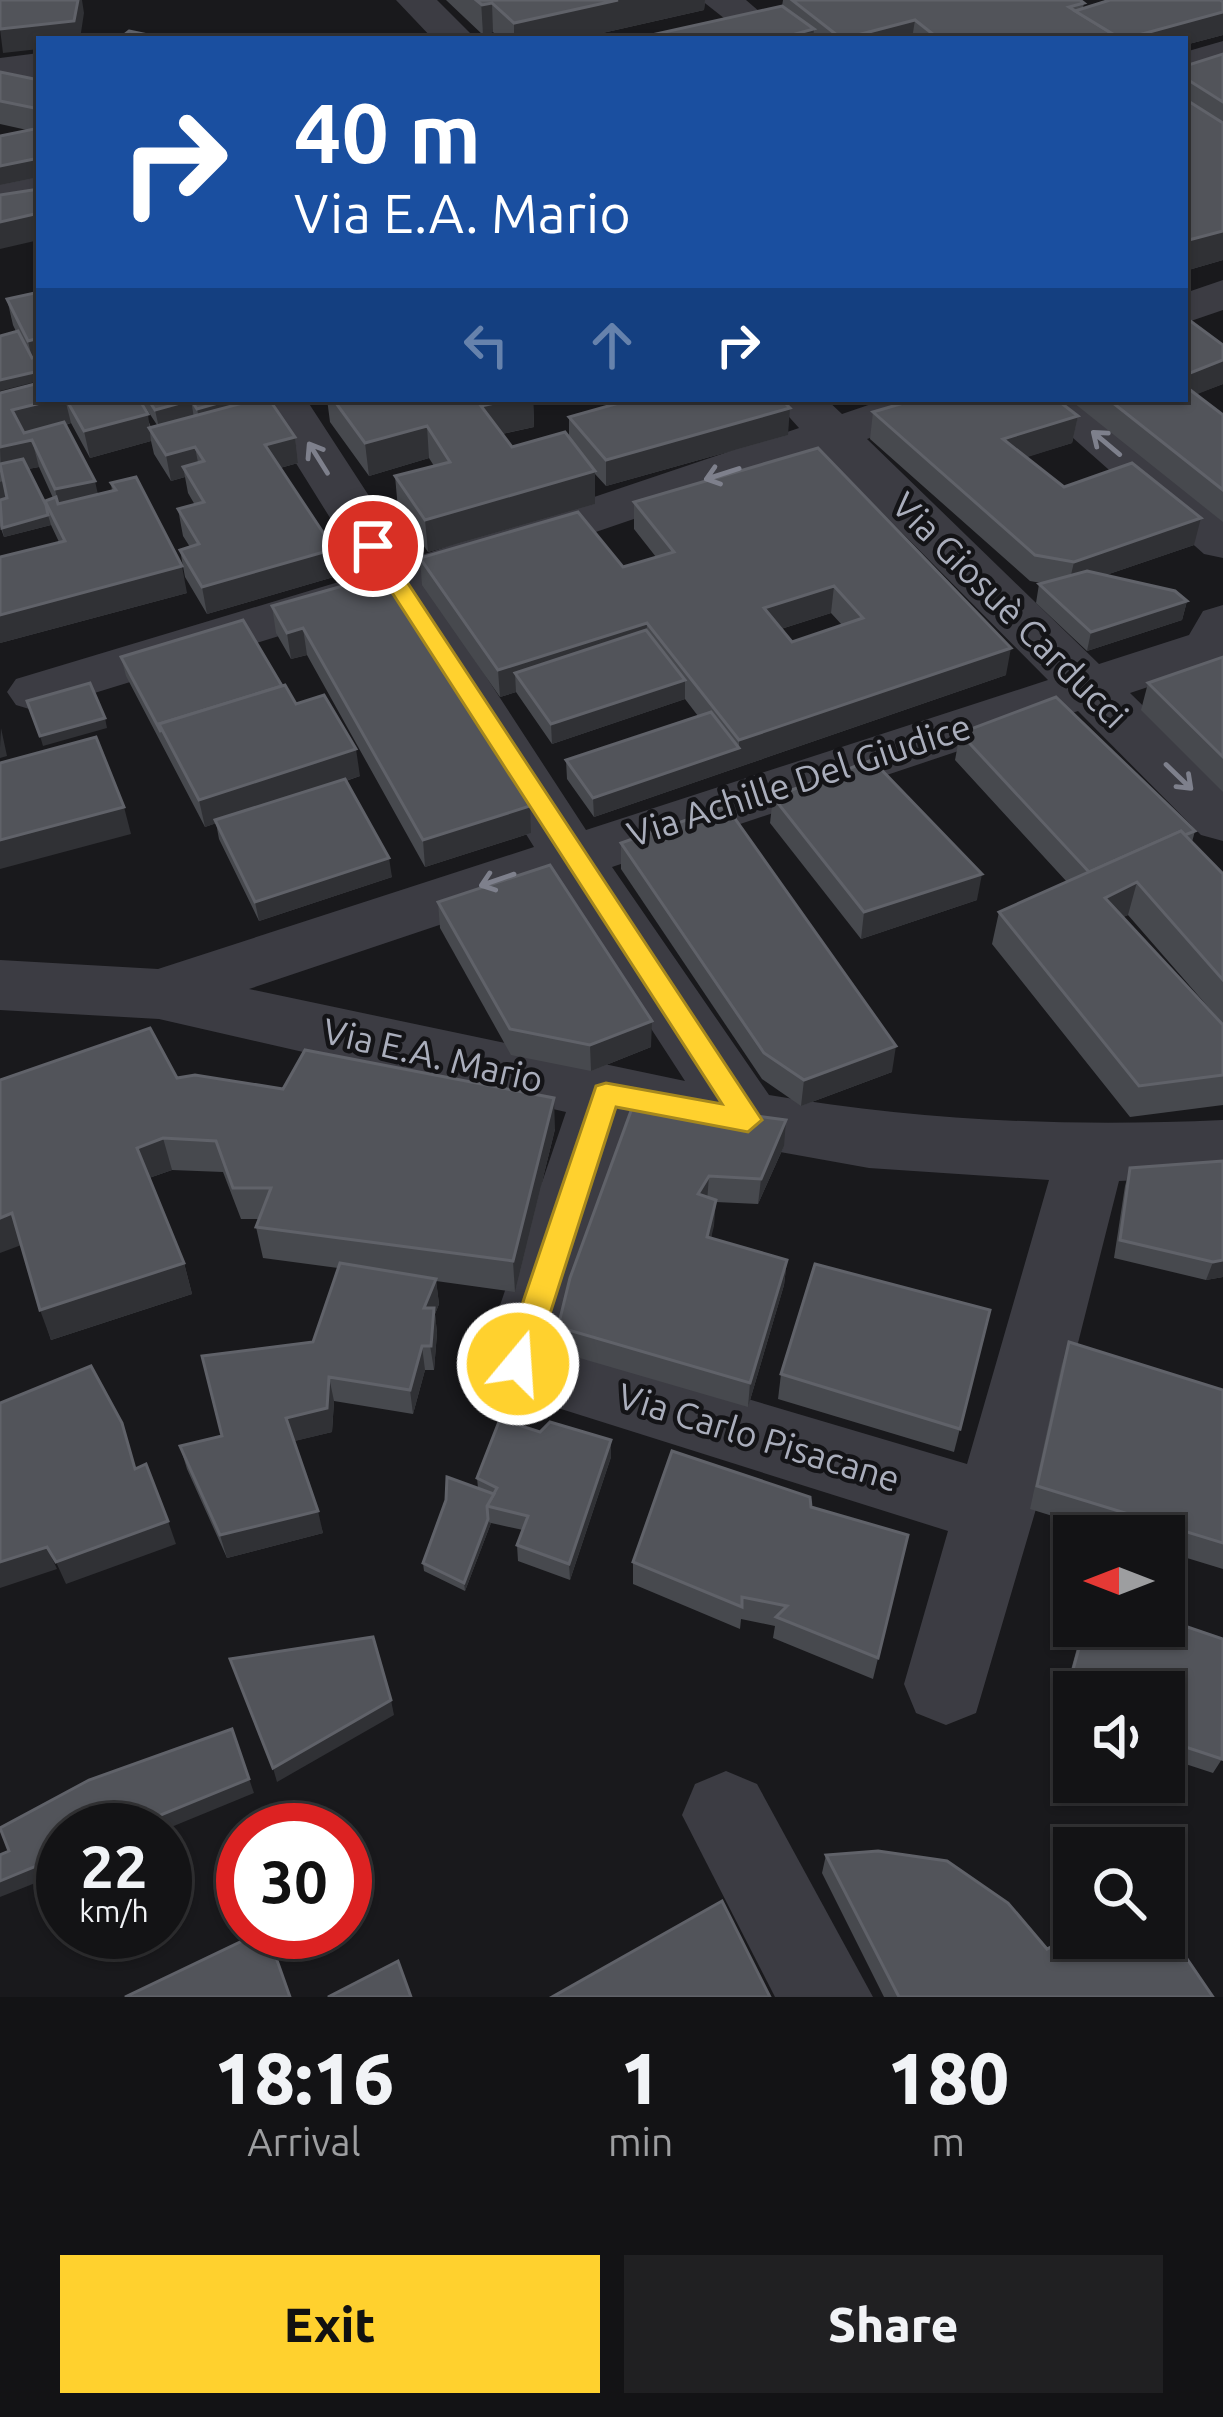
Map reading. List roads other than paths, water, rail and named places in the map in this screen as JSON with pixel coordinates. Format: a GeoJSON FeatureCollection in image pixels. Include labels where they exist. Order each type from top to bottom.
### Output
{"type":"FeatureCollection","features":[{"type":"Feature","properties":{"kind":"street"},"geometry":{"type":"LineString","coordinates":[[415,0],[454,36]]}},
{"type":"Feature","properties":{"kind":"street"},"geometry":{"type":"LineString","coordinates":[[1188,64],[1223,53]]}},
{"type":"Feature","properties":{"kind":"street"},"geometry":{"type":"LineString","coordinates":[[0,70],[36,65]]}},
{"type":"Feature","properties":{"kind":"street"},"geometry":{"type":"LineString","coordinates":[[0,196],[36,189]]}},
{"type":"Feature","properties":{"kind":"street"},"geometry":{"type":"LineString","coordinates":[[1188,308],[1223,294]]}},
{"type":"Feature","properties":{"kind":"street"},"geometry":{"type":"LineString","coordinates":[[283,402],[571,856],[748,1120]]}},
{"type":"Feature","properties":{"kind":"street"},"geometry":{"type":"LineString","coordinates":[[36,692],[395,582],[816,418],[916,402]]}},
{"type":"Feature","properties":{"kind":"street"},"geometry":{"type":"LineString","coordinates":[[1058,402],[1223,542]]}},
{"type":"Feature","properties":{"kind":"street","name":"Via Giosuè Carducci"},"geometry":{"type":"LineString","coordinates":[[816,418],[1223,820]]}},
{"type":"Feature","properties":{"kind":"street","name":"Via Achille Del Giudice"},"geometry":{"type":"LineString","coordinates":[[159,994],[1210,647],[1223,623]]}},
{"type":"Feature","properties":{"kind":"street","name":"Via E.A. Mario"},"geometry":{"type":"LineString","coordinates":[[0,985],[159,994],[606,1094],[868,1140],[1091,1154],[1223,1148]]}},
{"type":"Feature","properties":{"kind":"street","name":"Via Carlo Pisacane"},"geometry":{"type":"LineString","coordinates":[[606,1094],[518,1364],[996,1509]]}},
{"type":"Feature","properties":{"kind":"street"},"geometry":{"type":"LineString","coordinates":[[946,1684],[1091,1154]]}},
{"type":"Feature","properties":{"kind":"street"},"geometry":{"type":"LineString","coordinates":[[726,1815],[826,1997]]}}]}
